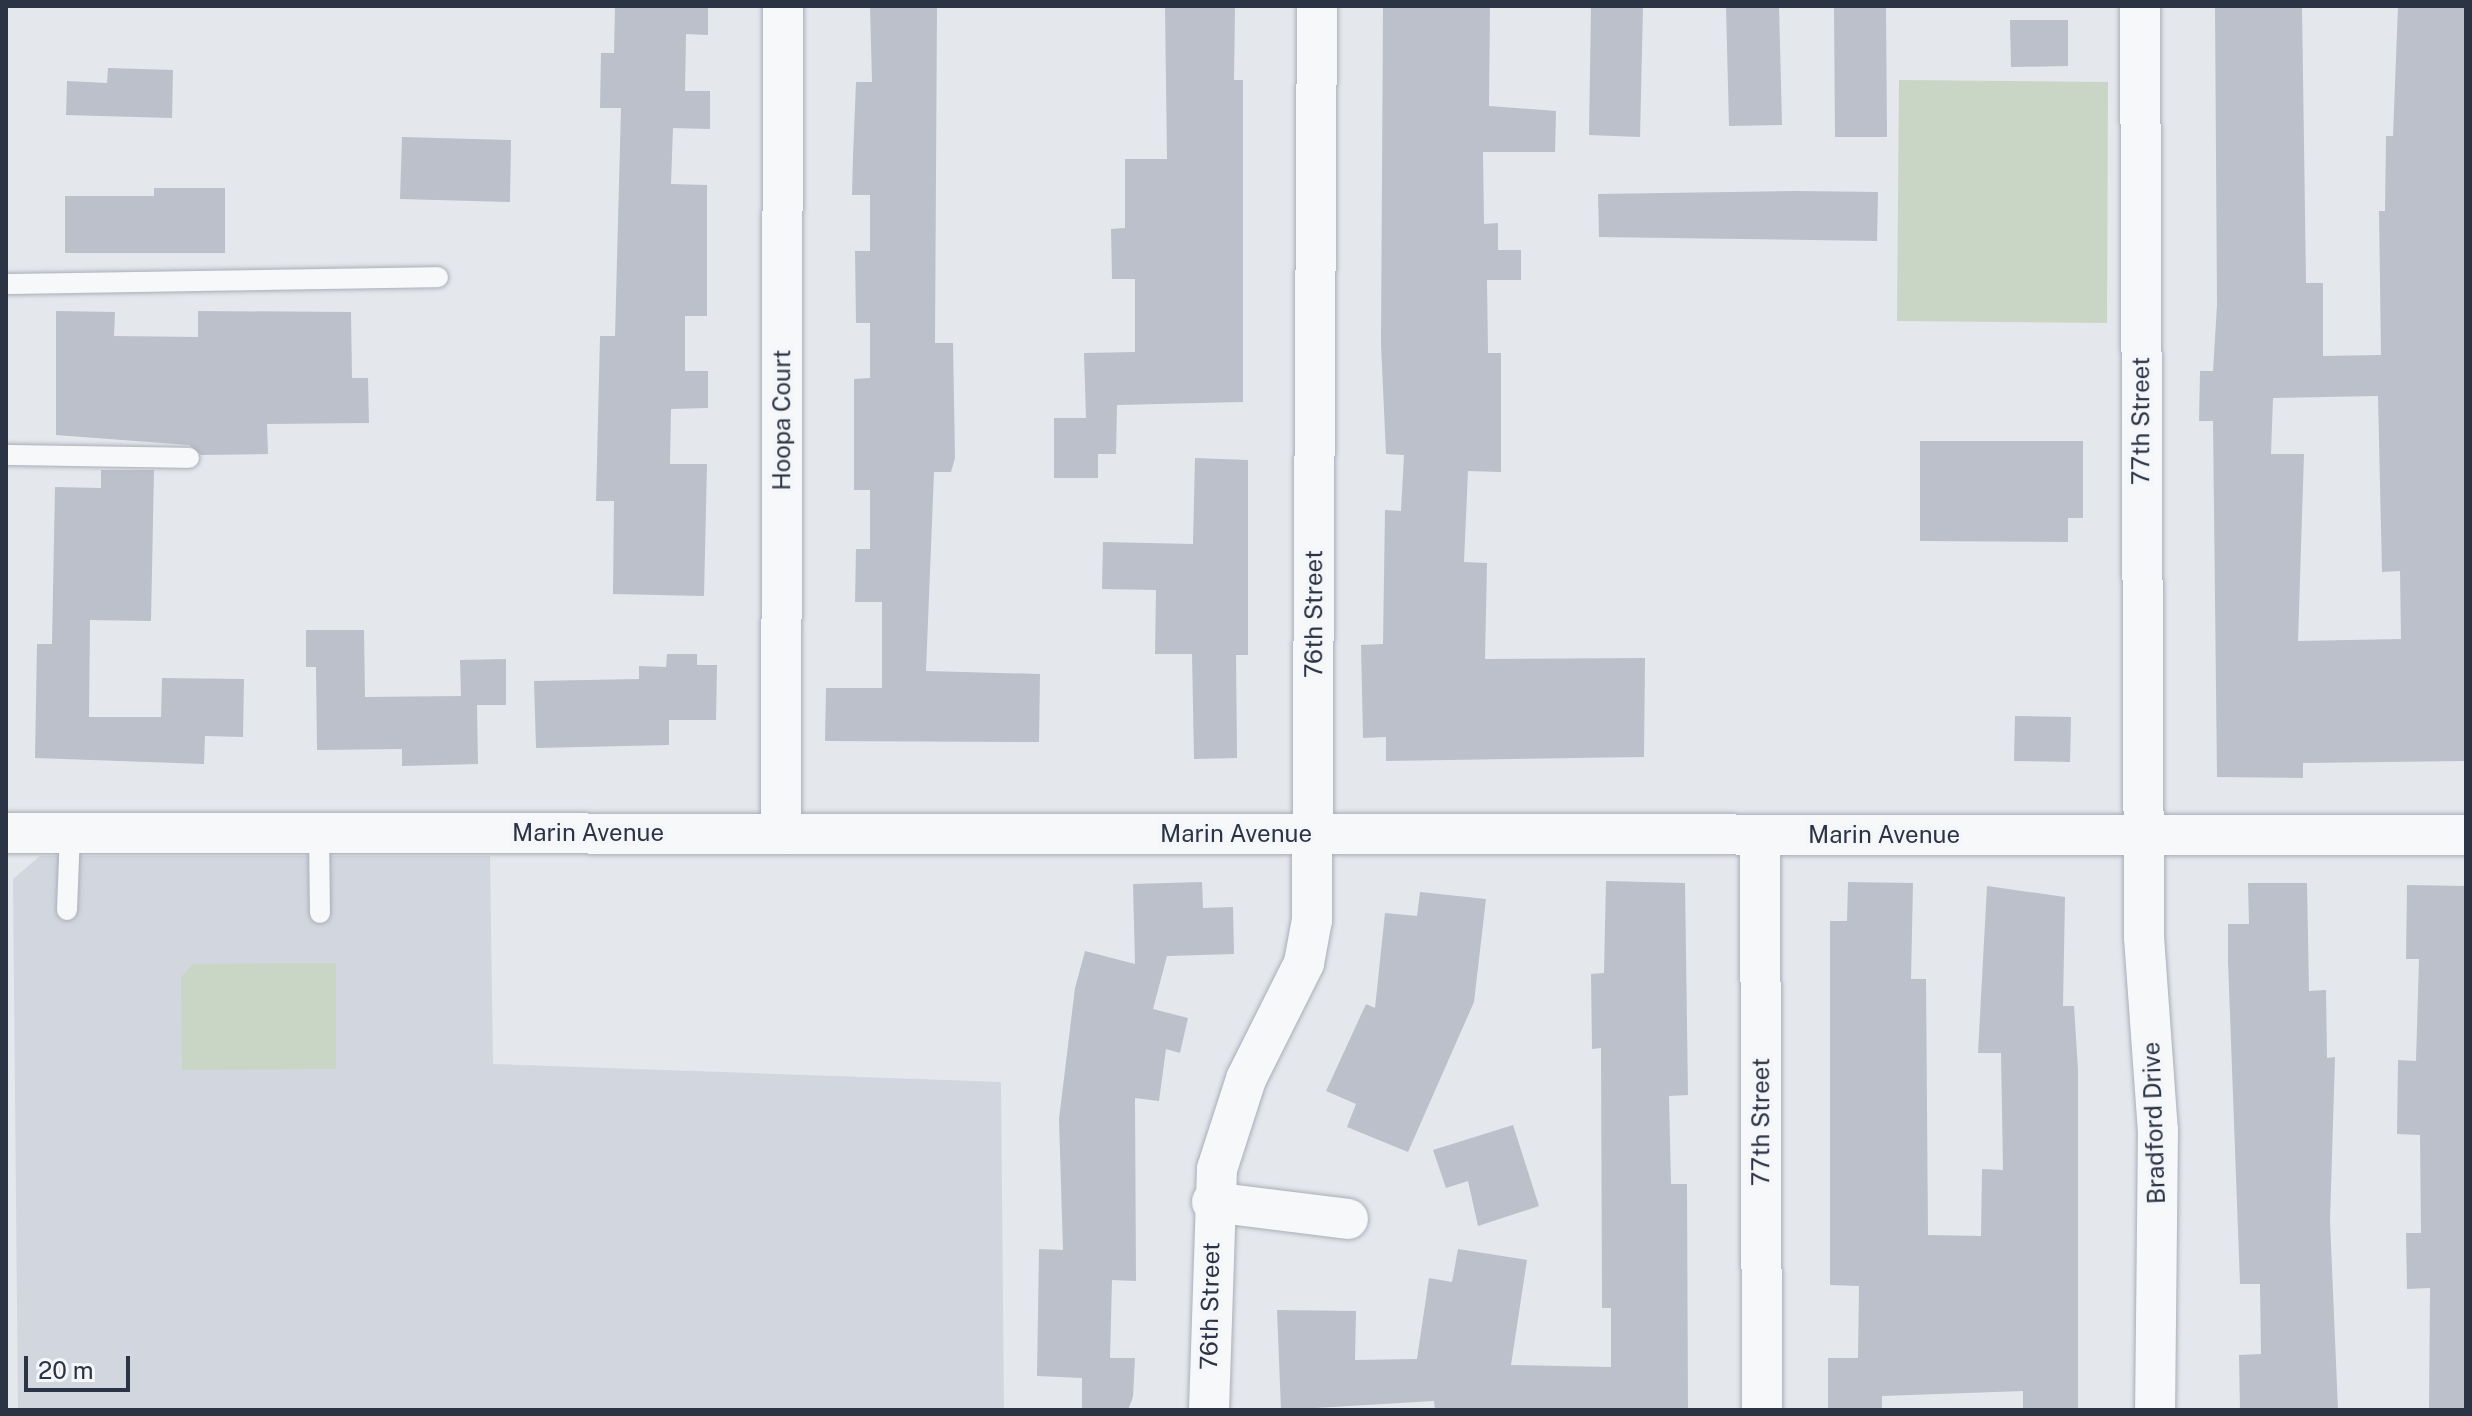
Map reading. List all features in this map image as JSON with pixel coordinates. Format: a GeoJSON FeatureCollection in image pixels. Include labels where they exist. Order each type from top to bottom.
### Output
{"type":"FeatureCollection","features":[{"type":"Feature","properties":{"kind":"street","name":"Hoopa Court"},"geometry":{"type":"LineString","coordinates":[[781,834],[783,6]]}},
{"type":"Feature","properties":{"kind":"street","name":"76th Street"},"geometry":{"type":"LineString","coordinates":[[1209,1410],[1212,1202],[1246,1079],[1304,963],[1313,834],[1317,6]]}},
{"type":"Feature","properties":{"kind":"street","name":"77th Street"},"geometry":{"type":"LineString","coordinates":[[2140,6],[2143,835]]}},
{"type":"Feature","properties":{"kind":"street","name":"Marin Avenue"},"geometry":{"type":"LineString","coordinates":[[6,833],[2466,835]]}},
{"type":"Feature","properties":{"kind":"street","name":"77th Street"},"geometry":{"type":"LineString","coordinates":[[1760,835],[1762,1410]]}},
{"type":"Feature","properties":{"kind":"street","name":"Bradford Drive"},"geometry":{"type":"LineString","coordinates":[[2143,835],[2158,1130],[2155,1410]]}},
{"type":"Feature","properties":{"kind":"street"},"geometry":{"type":"LineString","coordinates":[[1212,1202],[1348,1219]]}},
{"type":"Feature","properties":{"kind":"lane"},"geometry":{"type":"LineString","coordinates":[[6,284],[438,277]]}},
{"type":"Feature","properties":{"kind":"lane"},"geometry":{"type":"LineString","coordinates":[[6,455],[189,458]]}},
{"type":"Feature","properties":{"kind":"lane"},"geometry":{"type":"LineString","coordinates":[[67,910],[70,833]]}},
{"type":"Feature","properties":{"kind":"lane"},"geometry":{"type":"LineString","coordinates":[[319,833],[320,913]]}},
{"type":"Feature","properties":{"kind":"shaded area"},"geometry":{"type":"Polygon","coordinates":[[[40,856],[490,856],[493,1064],[1001,1082],[1004,1410],[18,1410],[13,879],[40,856]]]}},
{"type":"Feature","properties":{"kind":"green space"},"geometry":{"type":"Polygon","coordinates":[[[1899,80],[2108,82],[2107,323],[1897,321],[1899,80]]]}},
{"type":"Feature","properties":{"kind":"green space"},"geometry":{"type":"Polygon","coordinates":[[[336,963],[336,1069],[182,1070],[181,977],[193,964],[336,963]]]}},
{"type":"Feature","properties":{"kind":"building"},"geometry":{"type":"Polygon","coordinates":[[[615,6],[708,6],[708,35],[686,34],[685,91],[710,91],[710,129],[673,128],[671,184],[707,185],[707,316],[685,316],[685,371],[708,371],[708,408],[671,409],[670,464],[707,464],[704,596],[613,594],[614,501],[596,501],[600,336],[615,336],[621,108],[600,108],[601,53],[614,53],[615,6]]]}},
{"type":"Feature","properties":{"kind":"building"},"geometry":{"type":"Polygon","coordinates":[[[870,6],[937,6],[935,343],[953,343],[955,458],[951,472],[934,472],[926,671],[1040,674],[1039,742],[825,741],[826,688],[882,688],[882,602],[855,602],[856,549],[870,549],[870,490],[854,490],[854,379],[870,378],[870,323],[856,323],[855,251],[870,251],[870,195],[852,195],[856,82],[872,82],[870,6]]]}},
{"type":"Feature","properties":{"kind":"building"},"geometry":{"type":"Polygon","coordinates":[[[1165,6],[1235,6],[1234,80],[1243,80],[1243,402],[1117,405],[1116,454],[1098,454],[1098,478],[1054,478],[1054,418],[1086,418],[1084,353],[1135,352],[1135,279],[1112,279],[1111,229],[1125,228],[1125,159],[1167,159],[1165,6]]]}},
{"type":"Feature","properties":{"kind":"building"},"geometry":{"type":"Polygon","coordinates":[[[1383,6],[1490,6],[1489,106],[1556,111],[1555,152],[1483,152],[1484,224],[1498,223],[1498,250],[1521,250],[1521,280],[1487,280],[1488,353],[1501,353],[1501,472],[1468,471],[1464,562],[1487,563],[1485,659],[1645,658],[1644,757],[1386,761],[1386,737],[1363,738],[1361,645],[1383,644],[1385,510],[1401,511],[1404,455],[1386,454],[1381,344],[1383,6]]]}},
{"type":"Feature","properties":{"kind":"building"},"geometry":{"type":"Polygon","coordinates":[[[1591,6],[1643,6],[1640,137],[1589,135],[1591,6]]]}},
{"type":"Feature","properties":{"kind":"building"},"geometry":{"type":"Polygon","coordinates":[[[1726,6],[1779,6],[1782,125],[1729,126],[1726,6]]]}},
{"type":"Feature","properties":{"kind":"building"},"geometry":{"type":"Polygon","coordinates":[[[1834,6],[1886,6],[1887,137],[1835,137],[1834,6]]]}},
{"type":"Feature","properties":{"kind":"building"},"geometry":{"type":"Polygon","coordinates":[[[2215,6],[2302,6],[2306,283],[2323,283],[2323,356],[2381,355],[2379,211],[2385,211],[2386,136],[2393,136],[2398,6],[2466,6],[2466,761],[2303,763],[2303,778],[2217,777],[2213,421],[2199,421],[2200,371],[2213,371],[2217,305],[2215,6]],[[2378,396],[2273,398],[2271,454],[2304,454],[2298,641],[2401,639],[2400,571],[2382,572],[2378,396]]]}},
{"type":"Feature","properties":{"kind":"building"},"geometry":{"type":"Polygon","coordinates":[[[2010,20],[2068,20],[2068,66],[2011,67],[2010,20]]]}},
{"type":"Feature","properties":{"kind":"building"},"geometry":{"type":"Polygon","coordinates":[[[108,68],[173,70],[172,118],[66,115],[67,81],[107,83],[108,68]]]}},
{"type":"Feature","properties":{"kind":"building"},"geometry":{"type":"Polygon","coordinates":[[[402,137],[511,140],[510,202],[400,199],[402,137]]]}},
{"type":"Feature","properties":{"kind":"building"},"geometry":{"type":"Polygon","coordinates":[[[154,188],[225,188],[225,253],[65,253],[65,196],[154,196],[154,188]]]}},
{"type":"Feature","properties":{"kind":"building"},"geometry":{"type":"Polygon","coordinates":[[[1878,192],[1877,241],[1599,237],[1598,194],[1878,192]]]}},
{"type":"Feature","properties":{"kind":"building"},"geometry":{"type":"Polygon","coordinates":[[[56,311],[115,312],[114,336],[198,337],[198,311],[351,312],[352,378],[368,378],[369,423],[267,424],[268,454],[201,455],[189,445],[56,435],[56,311]]]}},
{"type":"Feature","properties":{"kind":"building"},"geometry":{"type":"Polygon","coordinates":[[[1920,441],[2083,441],[2083,518],[2068,518],[2068,542],[1920,541],[1920,441]]]}},
{"type":"Feature","properties":{"kind":"building"},"geometry":{"type":"Polygon","coordinates":[[[1195,458],[1248,460],[1248,655],[1236,655],[1237,758],[1194,759],[1192,654],[1155,654],[1156,590],[1102,589],[1103,542],[1193,544],[1195,458]]]}},
{"type":"Feature","properties":{"kind":"building"},"geometry":{"type":"Polygon","coordinates":[[[101,470],[154,470],[151,621],[90,620],[89,717],[161,717],[162,678],[244,679],[243,737],[205,736],[204,764],[35,758],[37,644],[52,644],[55,487],[101,488],[101,470]]]}},
{"type":"Feature","properties":{"kind":"building"},"geometry":{"type":"Polygon","coordinates":[[[306,630],[364,630],[365,697],[461,696],[460,660],[506,659],[506,705],[477,705],[478,764],[402,766],[402,749],[317,750],[316,667],[306,667],[306,630]]]}},
{"type":"Feature","properties":{"kind":"building"},"geometry":{"type":"Polygon","coordinates":[[[667,654],[697,654],[697,665],[717,665],[716,720],[669,720],[669,745],[536,748],[534,681],[639,679],[639,666],[666,667],[667,654]]]}},
{"type":"Feature","properties":{"kind":"building"},"geometry":{"type":"Polygon","coordinates":[[[2015,716],[2071,717],[2070,762],[2014,761],[2015,716]]]}},
{"type":"Feature","properties":{"kind":"building"},"geometry":{"type":"Polygon","coordinates":[[[1606,881],[1685,883],[1688,1095],[1669,1096],[1671,1184],[1687,1184],[1688,1410],[1435,1410],[1434,1401],[1281,1410],[1277,1310],[1356,1311],[1355,1360],[1417,1359],[1429,1278],[1452,1282],[1458,1249],[1527,1260],[1511,1365],[1611,1367],[1611,1308],[1602,1308],[1601,1048],[1592,1049],[1591,974],[1604,973],[1606,881]]]}},
{"type":"Feature","properties":{"kind":"building"},"geometry":{"type":"Polygon","coordinates":[[[1202,882],[1203,908],[1233,907],[1234,954],[1167,956],[1153,1009],[1188,1018],[1180,1053],[1166,1049],[1159,1101],[1135,1098],[1136,1281],[1112,1280],[1110,1358],[1135,1358],[1133,1397],[1128,1410],[1082,1410],[1082,1378],[1037,1376],[1039,1249],[1063,1250],[1059,1119],[1075,988],[1085,951],[1135,964],[1133,884],[1202,882]]]}},
{"type":"Feature","properties":{"kind":"building"},"geometry":{"type":"Polygon","coordinates":[[[1848,882],[1913,883],[1911,979],[1926,979],[1928,1235],[1981,1236],[1982,1169],[2003,1170],[2001,1053],[1978,1053],[1987,886],[2065,897],[2063,1006],[2074,1006],[2078,1070],[2078,1410],[2023,1410],[2023,1391],[1882,1396],[1882,1410],[1828,1410],[1828,1358],[1858,1358],[1859,1286],[1830,1285],[1830,921],[1847,921],[1848,882]]]}},
{"type":"Feature","properties":{"kind":"building"},"geometry":{"type":"Polygon","coordinates":[[[2248,883],[2307,883],[2309,991],[2326,990],[2327,1058],[2335,1057],[2330,1221],[2338,1410],[2240,1410],[2239,1355],[2261,1354],[2260,1284],[2240,1284],[2228,961],[2228,924],[2249,924],[2248,883]]]}},
{"type":"Feature","properties":{"kind":"building"},"geometry":{"type":"Polygon","coordinates":[[[2407,885],[2466,886],[2466,1410],[2429,1410],[2430,1288],[2407,1289],[2406,1233],[2421,1233],[2420,1135],[2397,1134],[2398,1060],[2416,1061],[2419,959],[2406,959],[2407,885]]]}},
{"type":"Feature","properties":{"kind":"building"},"geometry":{"type":"Polygon","coordinates":[[[1420,892],[1486,899],[1474,1002],[1408,1152],[1347,1127],[1356,1104],[1326,1091],[1366,1004],[1375,1008],[1385,913],[1417,916],[1420,892]]]}},
{"type":"Feature","properties":{"kind":"building"},"geometry":{"type":"Polygon","coordinates":[[[1513,1125],[1539,1206],[1478,1226],[1468,1181],[1446,1188],[1433,1150],[1513,1125]]]}}]}
